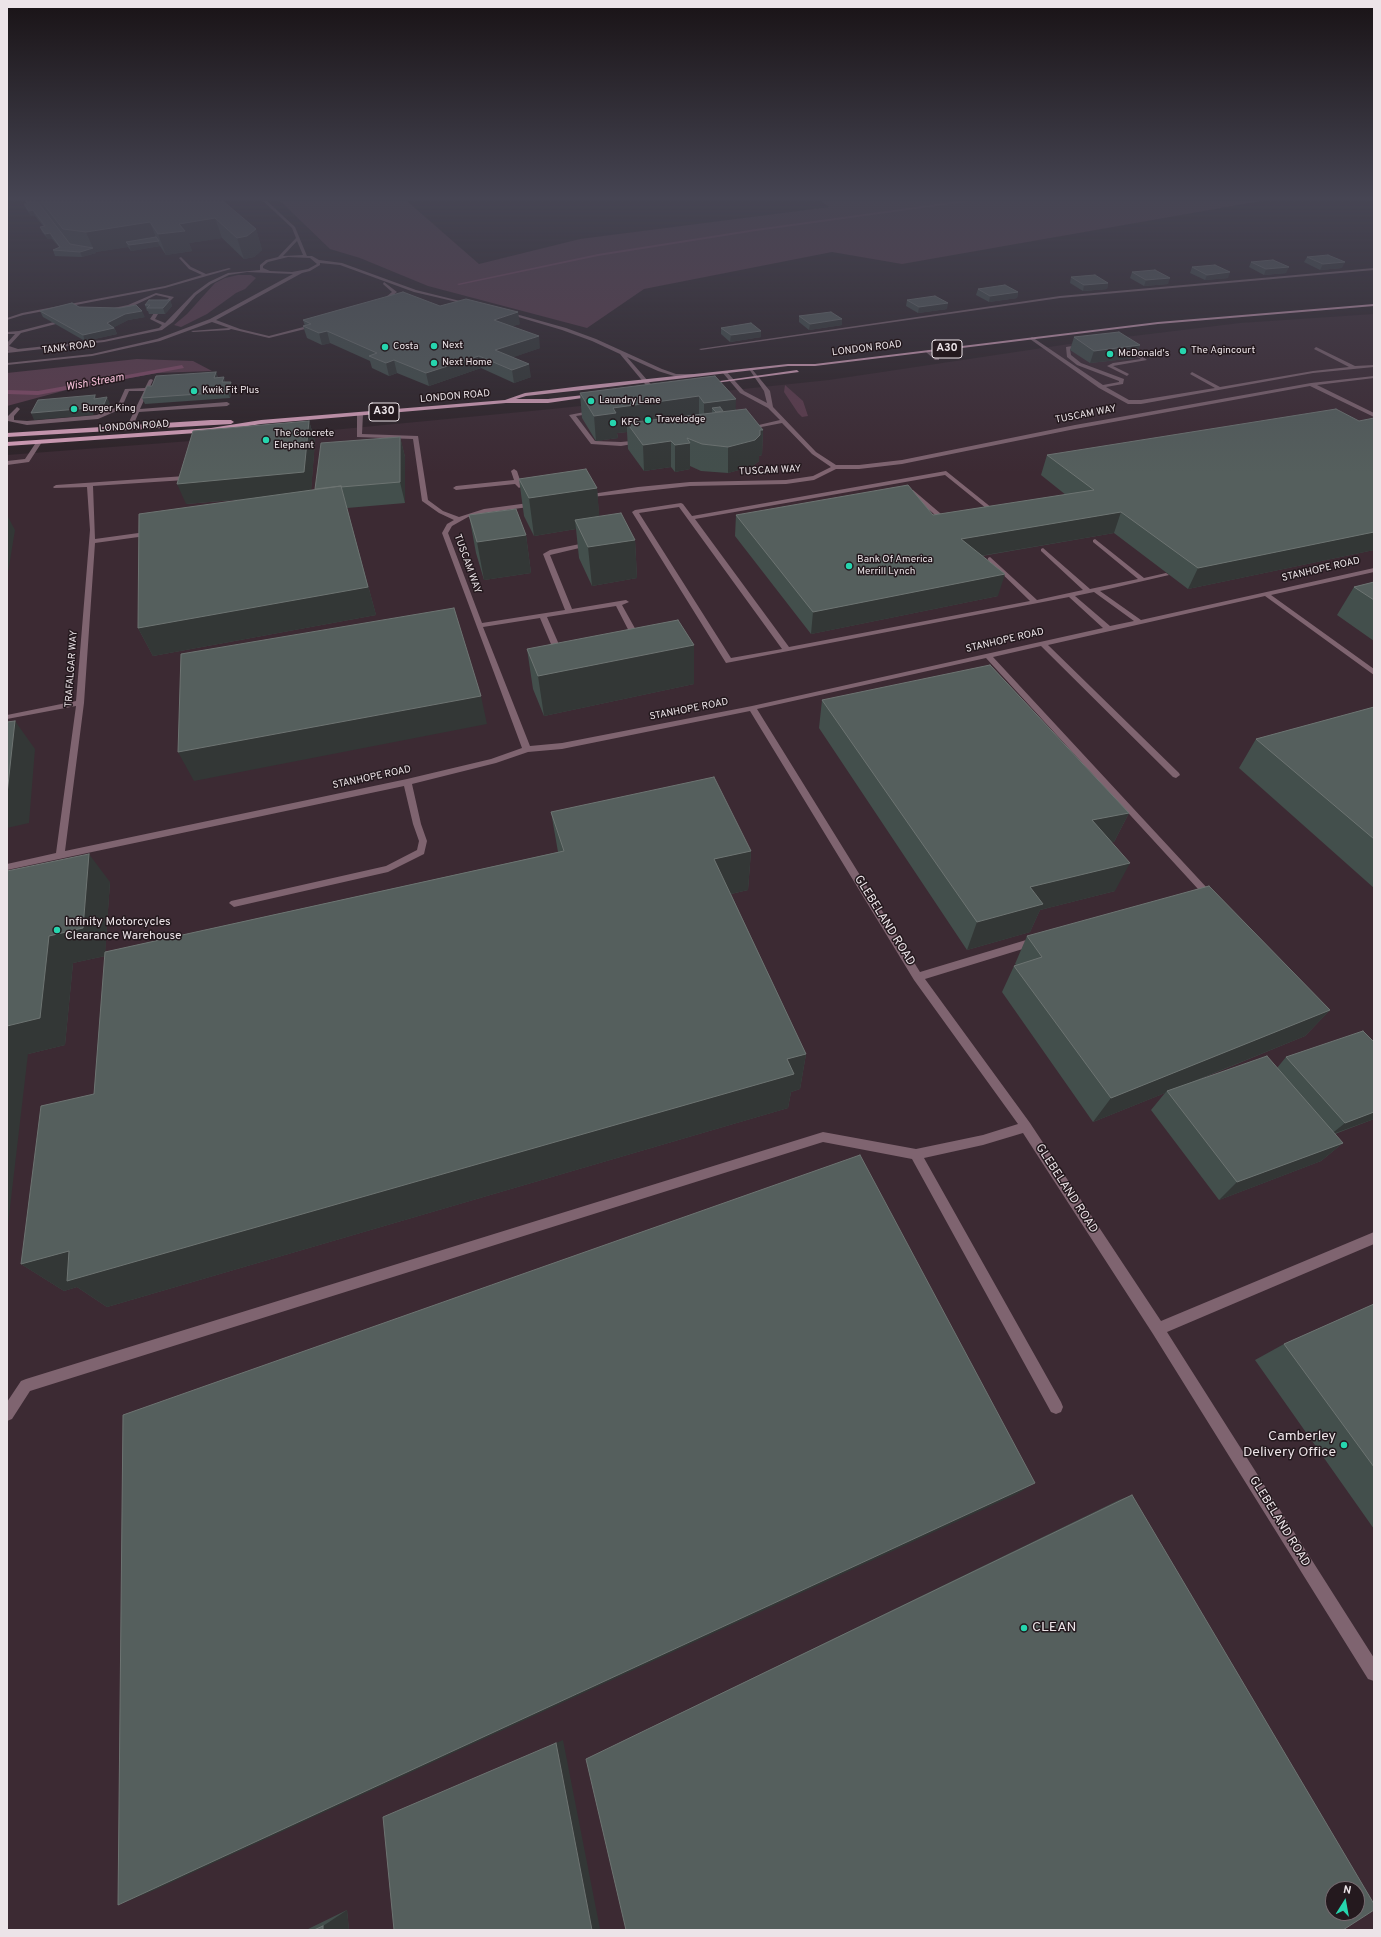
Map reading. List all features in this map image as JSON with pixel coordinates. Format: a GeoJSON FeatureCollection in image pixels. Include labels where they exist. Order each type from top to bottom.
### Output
{"type":"FeatureCollection","features":[{"type":"Feature","properties":{"kind":"main road","name":"LONDON ROAD"},"geometry":{"type":"LineString","coordinates":[[506,401],[525,395],[788,365],[816,365],[1166,322],[1374,305]]}},
{"type":"Feature","properties":{"kind":"main road","name":"LONDON ROAD"},"geometry":{"type":"LineString","coordinates":[[699,384],[799,370],[816,365]]}},
{"type":"Feature","properties":{"kind":"main road"},"geometry":{"type":"LineString","coordinates":[[644,390],[659,388]]}},
{"type":"Feature","properties":{"kind":"main road","name":"LONDON ROAD"},"geometry":{"type":"LineString","coordinates":[[7,444],[211,430],[261,422],[506,401],[548,401],[601,395]]}},
{"type":"Feature","properties":{"kind":"main road","name":"LONDON ROAD"},"geometry":{"type":"LineString","coordinates":[[7,435],[211,422],[261,422]]}},
{"type":"Feature","properties":{"kind":"street"},"geometry":{"type":"LineString","coordinates":[[7,319],[57,306],[145,291]]}},
{"type":"Feature","properties":{"kind":"street"},"geometry":{"type":"LineString","coordinates":[[155,291],[102,310],[129,306],[156,294],[172,297],[164,306]]}},
{"type":"Feature","properties":{"kind":"street"},"geometry":{"type":"LineString","coordinates":[[7,352],[104,341],[160,329],[171,320],[199,291]]}},
{"type":"Feature","properties":{"kind":"street","name":"TANK ROAD"},"geometry":{"type":"LineString","coordinates":[[243,302],[258,291]]}},
{"type":"Feature","properties":{"kind":"street","name":"TANK ROAD"},"geometry":{"type":"LineString","coordinates":[[7,364],[69,358],[123,349],[186,331],[212,320],[263,291]]}},
{"type":"Feature","properties":{"kind":"street"},"geometry":{"type":"LineString","coordinates":[[378,305],[394,291]]}},
{"type":"Feature","properties":{"kind":"street"},"geometry":{"type":"LineString","coordinates":[[418,291],[474,305]]}},
{"type":"Feature","properties":{"kind":"street"},"geometry":{"type":"LineString","coordinates":[[701,349],[1060,297],[1123,291]]}},
{"type":"Feature","properties":{"kind":"street"},"geometry":{"type":"LineString","coordinates":[[504,312],[564,329],[660,370],[676,375],[693,375]]}},
{"type":"Feature","properties":{"kind":"street"},"geometry":{"type":"LineString","coordinates":[[156,314],[152,319],[165,325]]}},
{"type":"Feature","properties":{"kind":"street"},"geometry":{"type":"LineString","coordinates":[[212,320],[239,330],[269,337],[323,322]]}},
{"type":"Feature","properties":{"kind":"street"},"geometry":{"type":"LineString","coordinates":[[7,333],[19,332],[54,323]]}},
{"type":"Feature","properties":{"kind":"street"},"geometry":{"type":"LineString","coordinates":[[186,331],[239,330]]}},
{"type":"Feature","properties":{"kind":"street"},"geometry":{"type":"LineString","coordinates":[[19,332],[7,346],[9,349],[26,350]]}},
{"type":"Feature","properties":{"kind":"street"},"geometry":{"type":"LineString","coordinates":[[1032,338],[1101,387],[1118,398],[1128,402],[1141,402],[1312,372],[1374,366]]}},
{"type":"Feature","properties":{"kind":"street"},"geometry":{"type":"LineString","coordinates":[[1086,344],[1068,348],[1069,356],[1079,364],[1122,380],[1121,383],[1101,387]]}},
{"type":"Feature","properties":{"kind":"street"},"geometry":{"type":"LineString","coordinates":[[1122,344],[1145,360],[1113,364],[1109,366],[1127,375]]}},
{"type":"Feature","properties":{"kind":"street"},"geometry":{"type":"LineString","coordinates":[[1316,348],[1371,377]]}},
{"type":"Feature","properties":{"kind":"street"},"geometry":{"type":"LineString","coordinates":[[928,351],[937,359]]}},
{"type":"Feature","properties":{"kind":"street"},"geometry":{"type":"LineString","coordinates":[[622,354],[652,389]]}},
{"type":"Feature","properties":{"kind":"street"},"geometry":{"type":"LineString","coordinates":[[751,369],[767,391],[770,407]]}},
{"type":"Feature","properties":{"kind":"street"},"geometry":{"type":"LineString","coordinates":[[724,372],[742,392],[770,407],[814,453],[835,467]]}},
{"type":"Feature","properties":{"kind":"street"},"geometry":{"type":"LineString","coordinates":[[1192,373],[1219,388]]}},
{"type":"Feature","properties":{"kind":"street","name":"TUSCAM WAY"},"geometry":{"type":"LineString","coordinates":[[578,498],[638,489],[690,484],[786,482],[814,478],[835,467],[859,467],[902,462],[1082,426],[1311,384],[1371,377]]}},
{"type":"Feature","properties":{"kind":"street"},"geometry":{"type":"LineString","coordinates":[[130,428],[151,380]]}},
{"type":"Feature","properties":{"kind":"street"},"geometry":{"type":"LineString","coordinates":[[1311,384],[1374,415]]}},
{"type":"Feature","properties":{"kind":"street"},"geometry":{"type":"LineString","coordinates":[[17,409],[11,416],[11,421],[19,423],[98,417],[119,408],[127,390],[147,388]]}},
{"type":"Feature","properties":{"kind":"street"},"geometry":{"type":"LineString","coordinates":[[137,411],[227,404]]}},
{"type":"Feature","properties":{"kind":"street"},"geometry":{"type":"LineString","coordinates":[[1360,408],[1374,407]]}},
{"type":"Feature","properties":{"kind":"street"},"geometry":{"type":"LineString","coordinates":[[604,410],[572,414],[593,443],[621,444],[644,441]]}},
{"type":"Feature","properties":{"kind":"street"},"geometry":{"type":"LineString","coordinates":[[360,414],[359,436],[416,437],[425,501],[441,512],[457,519]]}},
{"type":"Feature","properties":{"kind":"street"},"geometry":{"type":"LineString","coordinates":[[742,430],[783,421]]}},
{"type":"Feature","properties":{"kind":"street"},"geometry":{"type":"LineString","coordinates":[[7,463],[27,461],[40,442]]}},
{"type":"Feature","properties":{"kind":"street"},"geometry":{"type":"LineString","coordinates":[[514,471],[525,500]]}},
{"type":"Feature","properties":{"kind":"street"},"geometry":{"type":"LineString","coordinates":[[691,518],[946,473],[994,512],[987,514]]}},
{"type":"Feature","properties":{"kind":"street"},"geometry":{"type":"LineString","coordinates":[[56,487],[184,478]]}},
{"type":"Feature","properties":{"kind":"street"},"geometry":{"type":"LineString","coordinates":[[456,488],[540,480]]}},
{"type":"Feature","properties":{"kind":"street"},"geometry":{"type":"LineString","coordinates":[[901,481],[945,521],[952,520]]}},
{"type":"Feature","properties":{"kind":"street","name":"TRAFALGAR WAY"},"geometry":{"type":"LineString","coordinates":[[60,854],[80,703],[93,530],[90,485]]}},
{"type":"Feature","properties":{"kind":"street","name":"TUSCAM WAY"},"geometry":{"type":"LineString","coordinates":[[527,749],[479,626],[445,533],[449,525],[457,519],[525,500],[541,503]]}},
{"type":"Feature","properties":{"kind":"street"},"geometry":{"type":"LineString","coordinates":[[787,650],[681,505],[634,512],[729,661],[787,650],[1035,602],[1166,575]]}},
{"type":"Feature","properties":{"kind":"street"},"geometry":{"type":"LineString","coordinates":[[91,542],[158,532]]}},
{"type":"Feature","properties":{"kind":"street"},"geometry":{"type":"LineString","coordinates":[[1095,541],[1143,580]]}},
{"type":"Feature","properties":{"kind":"street"},"geometry":{"type":"LineString","coordinates":[[569,611],[546,554],[552,551],[597,543]]}},
{"type":"Feature","properties":{"kind":"street"},"geometry":{"type":"LineString","coordinates":[[1043,550],[1092,590],[1140,622]]}},
{"type":"Feature","properties":{"kind":"street"},"geometry":{"type":"LineString","coordinates":[[990,559],[1035,602]]}},
{"type":"Feature","properties":{"kind":"street","name":"STANHOPE ROAD"},"geometry":{"type":"LineString","coordinates":[[7,867],[60,854],[407,782],[493,761],[527,749],[562,746],[752,708],[1374,570]]}},
{"type":"Feature","properties":{"kind":"street"},"geometry":{"type":"LineString","coordinates":[[1266,594],[1374,672]]}},
{"type":"Feature","properties":{"kind":"street"},"geometry":{"type":"LineString","coordinates":[[1070,595],[1109,629]]}},
{"type":"Feature","properties":{"kind":"street"},"geometry":{"type":"LineString","coordinates":[[479,626],[622,603],[644,650]]}},
{"type":"Feature","properties":{"kind":"street"},"geometry":{"type":"LineString","coordinates":[[543,616],[564,667]]}},
{"type":"Feature","properties":{"kind":"street"},"geometry":{"type":"LineString","coordinates":[[1042,644],[1176,775]]}},
{"type":"Feature","properties":{"kind":"street"},"geometry":{"type":"LineString","coordinates":[[988,656],[1205,890],[1182,897]]}},
{"type":"Feature","properties":{"kind":"street"},"geometry":{"type":"LineString","coordinates":[[7,717],[80,703]]}},
{"type":"Feature","properties":{"kind":"street","name":"GLEBELAND ROAD"},"geometry":{"type":"LineString","coordinates":[[752,708],[918,977],[1026,1127],[1158,1329],[1374,1673]]}},
{"type":"Feature","properties":{"kind":"street"},"geometry":{"type":"LineString","coordinates":[[234,903],[388,869],[421,852],[423,841],[417,824],[407,782]]}},
{"type":"Feature","properties":{"kind":"street"},"geometry":{"type":"LineString","coordinates":[[918,977],[1047,938]]}},
{"type":"Feature","properties":{"kind":"street"},"geometry":{"type":"LineString","coordinates":[[7,1414],[26,1386],[823,1137],[916,1154],[983,1140],[1026,1127]]}},
{"type":"Feature","properties":{"kind":"street"},"geometry":{"type":"LineString","coordinates":[[916,1154],[1056,1407]]}},
{"type":"Feature","properties":{"kind":"street"},"geometry":{"type":"LineString","coordinates":[[1158,1329],[1374,1238]]}},
{"type":"Feature","properties":{"kind":"shaded area"},"geometry":{"type":"Polygon","coordinates":[[[207,291],[240,291],[207,314],[181,327],[174,325],[187,314],[207,291]]]}},
{"type":"Feature","properties":{"kind":"shaded area"},"geometry":{"type":"Polygon","coordinates":[[[448,291],[641,291],[587,328],[448,291]]]}},
{"type":"Feature","properties":{"kind":"shaded area"},"geometry":{"type":"Polygon","coordinates":[[[1374,314],[1374,1930],[7,1930],[7,455],[322,431],[829,380],[1076,343],[1240,323],[1374,314]]]}},
{"type":"Feature","properties":{"kind":"shaded area"},"geometry":{"type":"Polygon","coordinates":[[[137,359],[193,361],[212,371],[157,373],[70,389],[7,406],[7,373],[137,359]]]}},
{"type":"Feature","properties":{"kind":"shaded area"},"geometry":{"type":"Polygon","coordinates":[[[785,385],[803,401],[808,416],[802,417],[798,413],[784,392],[785,385]]]}},
{"type":"Feature","properties":{"kind":"building"},"geometry":{"type":"Polygon","coordinates":[[[982,291],[1018,292],[990,296],[982,291]]]}},
{"type":"Feature","properties":{"kind":"building","name":"Next"},"geometry":{"type":"Polygon","coordinates":[[[403,292],[440,306],[466,299],[518,312],[494,320],[539,336],[495,350],[529,364],[512,370],[479,356],[426,373],[394,360],[386,363],[369,356],[377,353],[327,331],[319,333],[303,326],[311,324],[303,320],[403,292]]]}},
{"type":"Feature","properties":{"kind":"building"},"geometry":{"type":"Polygon","coordinates":[[[935,296],[948,303],[919,307],[907,300],[935,296]]]}},
{"type":"Feature","properties":{"kind":"building"},"geometry":{"type":"Polygon","coordinates":[[[149,300],[170,300],[163,308],[147,308],[150,305],[145,305],[149,300]]]}},
{"type":"Feature","properties":{"kind":"building"},"geometry":{"type":"Polygon","coordinates":[[[72,303],[79,307],[120,308],[136,305],[142,311],[125,314],[107,323],[114,328],[83,335],[40,311],[72,303]]]}},
{"type":"Feature","properties":{"kind":"building"},"geometry":{"type":"Polygon","coordinates":[[[831,312],[842,319],[810,324],[799,316],[831,312]]]}},
{"type":"Feature","properties":{"kind":"building"},"geometry":{"type":"Polygon","coordinates":[[[751,323],[761,331],[731,335],[721,328],[751,323]]]}},
{"type":"Feature","properties":{"kind":"building"},"geometry":{"type":"Polygon","coordinates":[[[1119,332],[1140,345],[1094,351],[1074,337],[1119,332]]]}},
{"type":"Feature","properties":{"kind":"building"},"geometry":{"type":"Polygon","coordinates":[[[216,372],[214,378],[224,377],[222,382],[231,382],[227,392],[142,398],[147,386],[152,386],[156,376],[216,372]]]}},
{"type":"Feature","properties":{"kind":"building"},"geometry":{"type":"Polygon","coordinates":[[[715,376],[736,399],[704,403],[699,396],[613,408],[616,413],[594,416],[580,393],[715,376]]]}},
{"type":"Feature","properties":{"kind":"building"},"geometry":{"type":"Polygon","coordinates":[[[95,395],[94,399],[107,397],[104,404],[91,406],[90,408],[31,413],[38,400],[95,395]]]}},
{"type":"Feature","properties":{"kind":"building"},"geometry":{"type":"Polygon","coordinates":[[[720,407],[723,411],[716,412],[712,408],[720,407]]]}},
{"type":"Feature","properties":{"kind":"building"},"geometry":{"type":"Polygon","coordinates":[[[746,409],[763,430],[760,430],[760,435],[755,440],[728,447],[702,444],[687,438],[690,443],[675,445],[671,441],[643,445],[627,423],[746,409]]]}},
{"type":"Feature","properties":{"kind":"building"},"geometry":{"type":"Polygon","coordinates":[[[1336,409],[1359,421],[1374,418],[1374,532],[1198,568],[1121,512],[961,539],[1005,574],[813,612],[736,515],[908,485],[933,515],[1094,490],[1047,455],[1336,409]]]}},
{"type":"Feature","properties":{"kind":"building"},"geometry":{"type":"Polygon","coordinates":[[[309,421],[304,472],[177,484],[193,431],[309,421]]]}},
{"type":"Feature","properties":{"kind":"building"},"geometry":{"type":"Polygon","coordinates":[[[400,437],[400,482],[315,489],[321,443],[400,437]]]}},
{"type":"Feature","properties":{"kind":"building"},"geometry":{"type":"Polygon","coordinates":[[[586,469],[597,488],[529,498],[519,479],[586,469]]]}},
{"type":"Feature","properties":{"kind":"building"},"geometry":{"type":"Polygon","coordinates":[[[341,486],[368,587],[138,628],[139,514],[341,486]]]}},
{"type":"Feature","properties":{"kind":"building"},"geometry":{"type":"Polygon","coordinates":[[[516,509],[526,535],[477,542],[469,515],[516,509]]]}},
{"type":"Feature","properties":{"kind":"building"},"geometry":{"type":"Polygon","coordinates":[[[621,513],[635,540],[588,547],[575,520],[621,513]]]}},
{"type":"Feature","properties":{"kind":"building"},"geometry":{"type":"Polygon","coordinates":[[[1374,582],[1374,600],[1354,587],[1374,582]]]}},
{"type":"Feature","properties":{"kind":"building"},"geometry":{"type":"Polygon","coordinates":[[[454,608],[481,696],[178,752],[181,654],[454,608]]]}},
{"type":"Feature","properties":{"kind":"building"},"geometry":{"type":"Polygon","coordinates":[[[678,620],[694,645],[538,676],[527,649],[678,620]]]}},
{"type":"Feature","properties":{"kind":"building"},"geometry":{"type":"Polygon","coordinates":[[[990,665],[1129,813],[1092,820],[1130,863],[1030,887],[1043,904],[977,922],[822,700],[990,665]]]}},
{"type":"Feature","properties":{"kind":"building"},"geometry":{"type":"Polygon","coordinates":[[[1374,707],[1374,839],[1256,739],[1374,707]]]}},
{"type":"Feature","properties":{"kind":"building"},"geometry":{"type":"Polygon","coordinates":[[[15,721],[7,794],[7,722],[15,721]]]}},
{"type":"Feature","properties":{"kind":"building"},"geometry":{"type":"Polygon","coordinates":[[[714,777],[751,851],[714,859],[806,1054],[787,1059],[794,1074],[67,1281],[69,1251],[21,1264],[41,1106],[94,1094],[105,952],[564,851],[551,812],[714,777]]]}},
{"type":"Feature","properties":{"kind":"building"},"geometry":{"type":"Polygon","coordinates":[[[89,854],[83,928],[49,936],[40,1018],[7,1026],[7,871],[89,854]]]}},
{"type":"Feature","properties":{"kind":"building"},"geometry":{"type":"Polygon","coordinates":[[[1209,886],[1330,1010],[1111,1098],[1014,966],[1042,957],[1027,936],[1209,886]]]}},
{"type":"Feature","properties":{"kind":"building"},"geometry":{"type":"Polygon","coordinates":[[[1363,1031],[1374,1042],[1374,1112],[1345,1123],[1286,1057],[1363,1031]]]}},
{"type":"Feature","properties":{"kind":"building"},"geometry":{"type":"Polygon","coordinates":[[[1267,1056],[1343,1143],[1237,1182],[1167,1091],[1267,1056]]]}},
{"type":"Feature","properties":{"kind":"building"},"geometry":{"type":"Polygon","coordinates":[[[860,1155],[1035,1483],[118,1905],[123,1415],[860,1155]]]}},
{"type":"Feature","properties":{"kind":"building"},"geometry":{"type":"Polygon","coordinates":[[[1374,1304],[1374,1467],[1284,1344],[1374,1304]]]}},
{"type":"Feature","properties":{"kind":"building","name":"CLEAN"},"geometry":{"type":"Polygon","coordinates":[[[1132,1495],[1360,1881],[1325,1881],[1325,1921],[1357,1921],[1343,1930],[626,1930],[586,1759],[1132,1495]]]}},
{"type":"Feature","properties":{"kind":"building"},"geometry":{"type":"Polygon","coordinates":[[[556,1743],[592,1930],[394,1930],[383,1817],[556,1743]]]}},
{"type":"Feature","properties":{"kind":"building","name":"CLEAN"},"geometry":{"type":"Polygon","coordinates":[[[1365,1889],[1374,1904],[1374,1910],[1365,1916],[1365,1889]]]}},
{"type":"Feature","properties":{"kind":"building"},"geometry":{"type":"Polygon","coordinates":[[[323,1926],[323,1930],[314,1930],[323,1926]]]}},
{"type":"Feature","properties":{"kind":"waterway","name":"Wish Stream"},"geometry":{"type":"LineString","coordinates":[[7,392],[38,393],[182,367]]}},
{"type":"Feature","properties":{"kind":"place","name":"Next"},"geometry":{"type":"Point","coordinates":[434,346]}},
{"type":"Feature","properties":{"kind":"place","name":"Costa"},"geometry":{"type":"Point","coordinates":[385,347]}},
{"type":"Feature","properties":{"kind":"place","name":"The Agincourt"},"geometry":{"type":"Point","coordinates":[1183,351]}},
{"type":"Feature","properties":{"kind":"place","name":"McDonald's"},"geometry":{"type":"Point","coordinates":[1110,354]}},
{"type":"Feature","properties":{"kind":"place","name":"Next Home"},"geometry":{"type":"Point","coordinates":[434,363]}},
{"type":"Feature","properties":{"kind":"place","name":"Kwik Fit Plus"},"geometry":{"type":"Point","coordinates":[194,391]}},
{"type":"Feature","properties":{"kind":"place","name":"Laundry Lane"},"geometry":{"type":"Point","coordinates":[591,401]}},
{"type":"Feature","properties":{"kind":"place","name":"Burger King"},"geometry":{"type":"Point","coordinates":[74,409]}},
{"type":"Feature","properties":{"kind":"place","name":"Travelodge"},"geometry":{"type":"Point","coordinates":[648,420]}},
{"type":"Feature","properties":{"kind":"place","name":"KFC"},"geometry":{"type":"Point","coordinates":[613,423]}},
{"type":"Feature","properties":{"kind":"place","name":"The Concrete Elephant"},"geometry":{"type":"Point","coordinates":[266,440]}},
{"type":"Feature","properties":{"kind":"place","name":"Bank Of America Merrill Lynch"},"geometry":{"type":"Point","coordinates":[849,566]}},
{"type":"Feature","properties":{"kind":"place","name":"Infinity Motorcycles Clearance Warehouse"},"geometry":{"type":"Point","coordinates":[57,930]}},
{"type":"Feature","properties":{"kind":"place","name":"Camberley Delivery Office"},"geometry":{"type":"Point","coordinates":[1344,1445]}},
{"type":"Feature","properties":{"kind":"place","name":"CLEAN"},"geometry":{"type":"Point","coordinates":[1024,1628]}}]}
